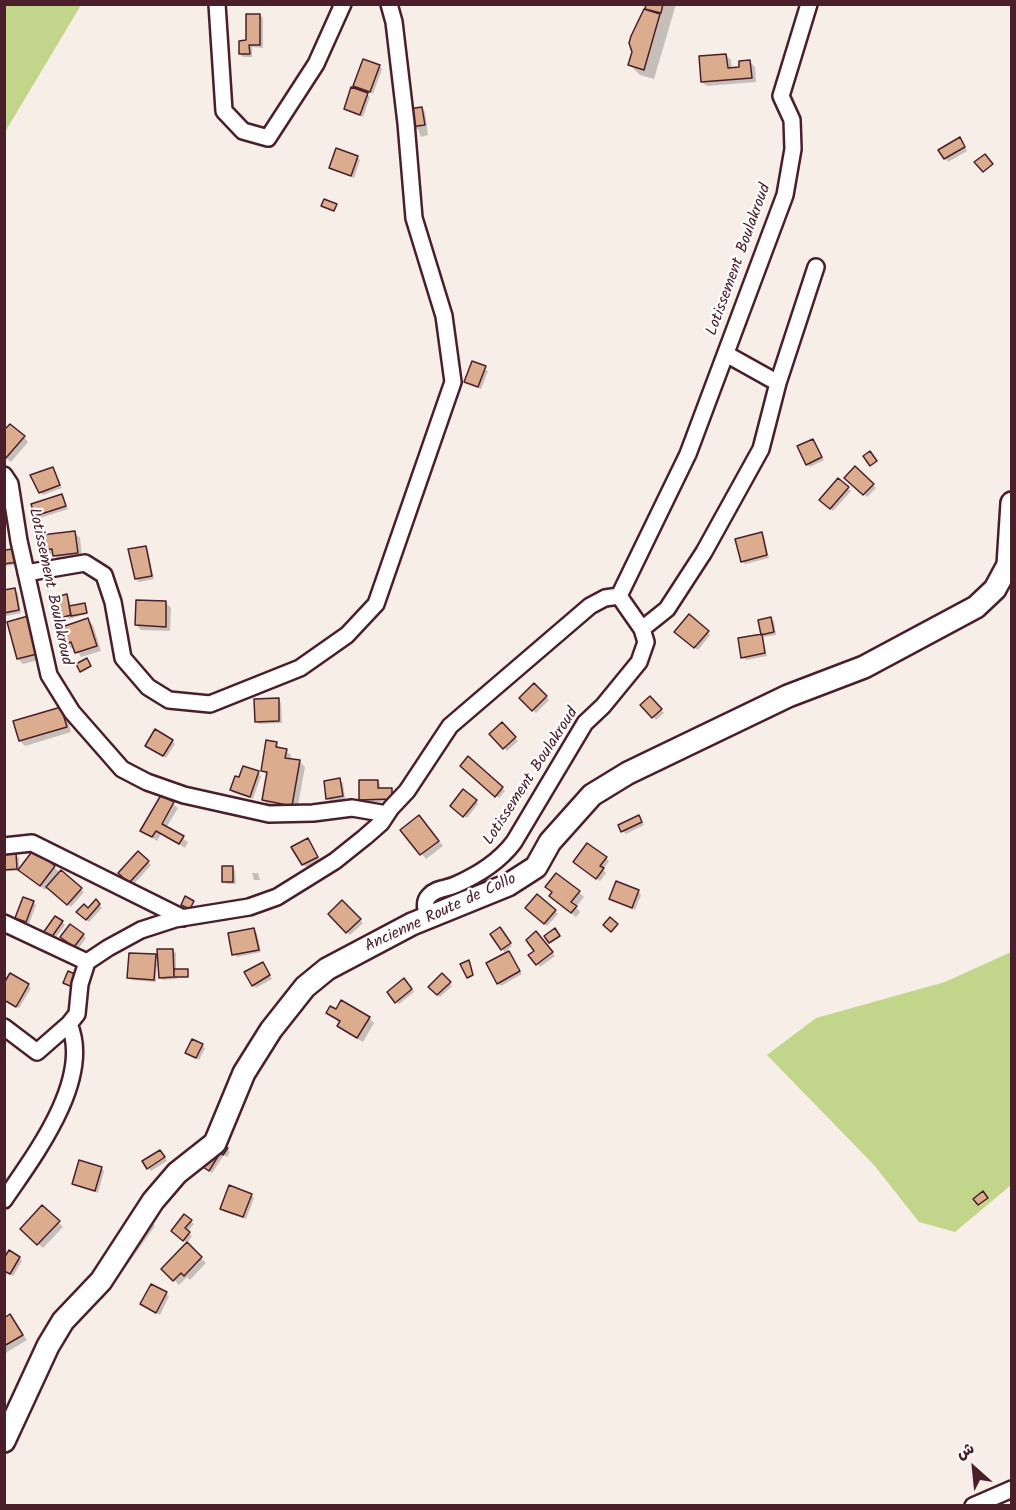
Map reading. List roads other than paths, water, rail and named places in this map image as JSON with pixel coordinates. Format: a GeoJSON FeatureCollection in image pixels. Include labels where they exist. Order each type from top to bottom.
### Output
{"type":"FeatureCollection","features":[{"type":"Feature","properties":{"kind":"main road","name":"Ancienne Route de Collo"},"geometry":{"type":"LineString","coordinates":[[4,1441],[48,1346],[63,1321],[101,1281],[153,1201],[177,1173],[215,1143],[244,1073],[271,1030],[305,987],[327,969],[412,924],[508,885],[536,867],[550,842],[592,795],[628,773],[788,696],[864,667],[976,607],[995,590],[1008,565],[1011,503]]}},
{"type":"Feature","properties":{"kind":"street"},"geometry":{"type":"LineString","coordinates":[[217,4],[224,111],[243,131],[268,138],[316,64],[343,4]]}},
{"type":"Feature","properties":{"kind":"street"},"geometry":{"type":"LineString","coordinates":[[26,573],[85,564],[104,575],[113,602],[123,658],[148,687],[169,700],[210,704],[300,668],[347,635],[376,604],[453,382],[444,316],[414,218],[406,123],[394,22],[389,4]]}},
{"type":"Feature","properties":{"kind":"street","name":"Lotissement Boulakroud"},"geometry":{"type":"LineString","coordinates":[[619,596],[688,454],[785,195],[793,149],[792,120],[781,96],[809,4]]}},
{"type":"Feature","properties":{"kind":"street"},"geometry":{"type":"LineString","coordinates":[[4,1027],[37,1052],[77,1014],[80,984],[87,962],[108,948],[141,930],[183,918],[249,907],[277,897],[335,861],[381,823],[407,791],[450,726],[590,606],[605,598],[619,596],[642,629],[667,609],[704,552],[761,449],[778,383],[816,267]]}},
{"type":"Feature","properties":{"kind":"street","name":"Lotissement Boulakroud"},"geometry":{"type":"LineString","coordinates":[[726,354],[778,383]]}},
{"type":"Feature","properties":{"kind":"street","name":"Lotissement Boulakroud"},"geometry":{"type":"LineString","coordinates":[[4,475],[10,484],[26,573],[49,675],[72,712],[122,769],[147,782],[184,795],[269,814],[313,813],[352,808],[387,814]]}},
{"type":"Feature","properties":{"kind":"street","name":"Lotissement Boulakroud"},"geometry":{"type":"LineString","coordinates":[[428,918],[425,905],[429,896],[438,890],[452,887],[470,878],[501,858],[514,842],[585,723],[603,706],[639,662],[646,642],[642,629]]}},
{"type":"Feature","properties":{"kind":"street"},"geometry":{"type":"LineString","coordinates":[[4,846],[32,843],[183,918]]}},
{"type":"Feature","properties":{"kind":"street"},"geometry":{"type":"LineString","coordinates":[[4,922],[87,962]]}},
{"type":"Feature","properties":{"kind":"street"},"geometry":{"type":"LineString","coordinates":[[4,1200],[36,1153],[61,1108],[71,1075],[75,1051],[74,1035],[69,1024]]}},
{"type":"Feature","properties":{"kind":"street"},"geometry":{"type":"LineString","coordinates":[[973,1506],[1011,1489]]}}]}
